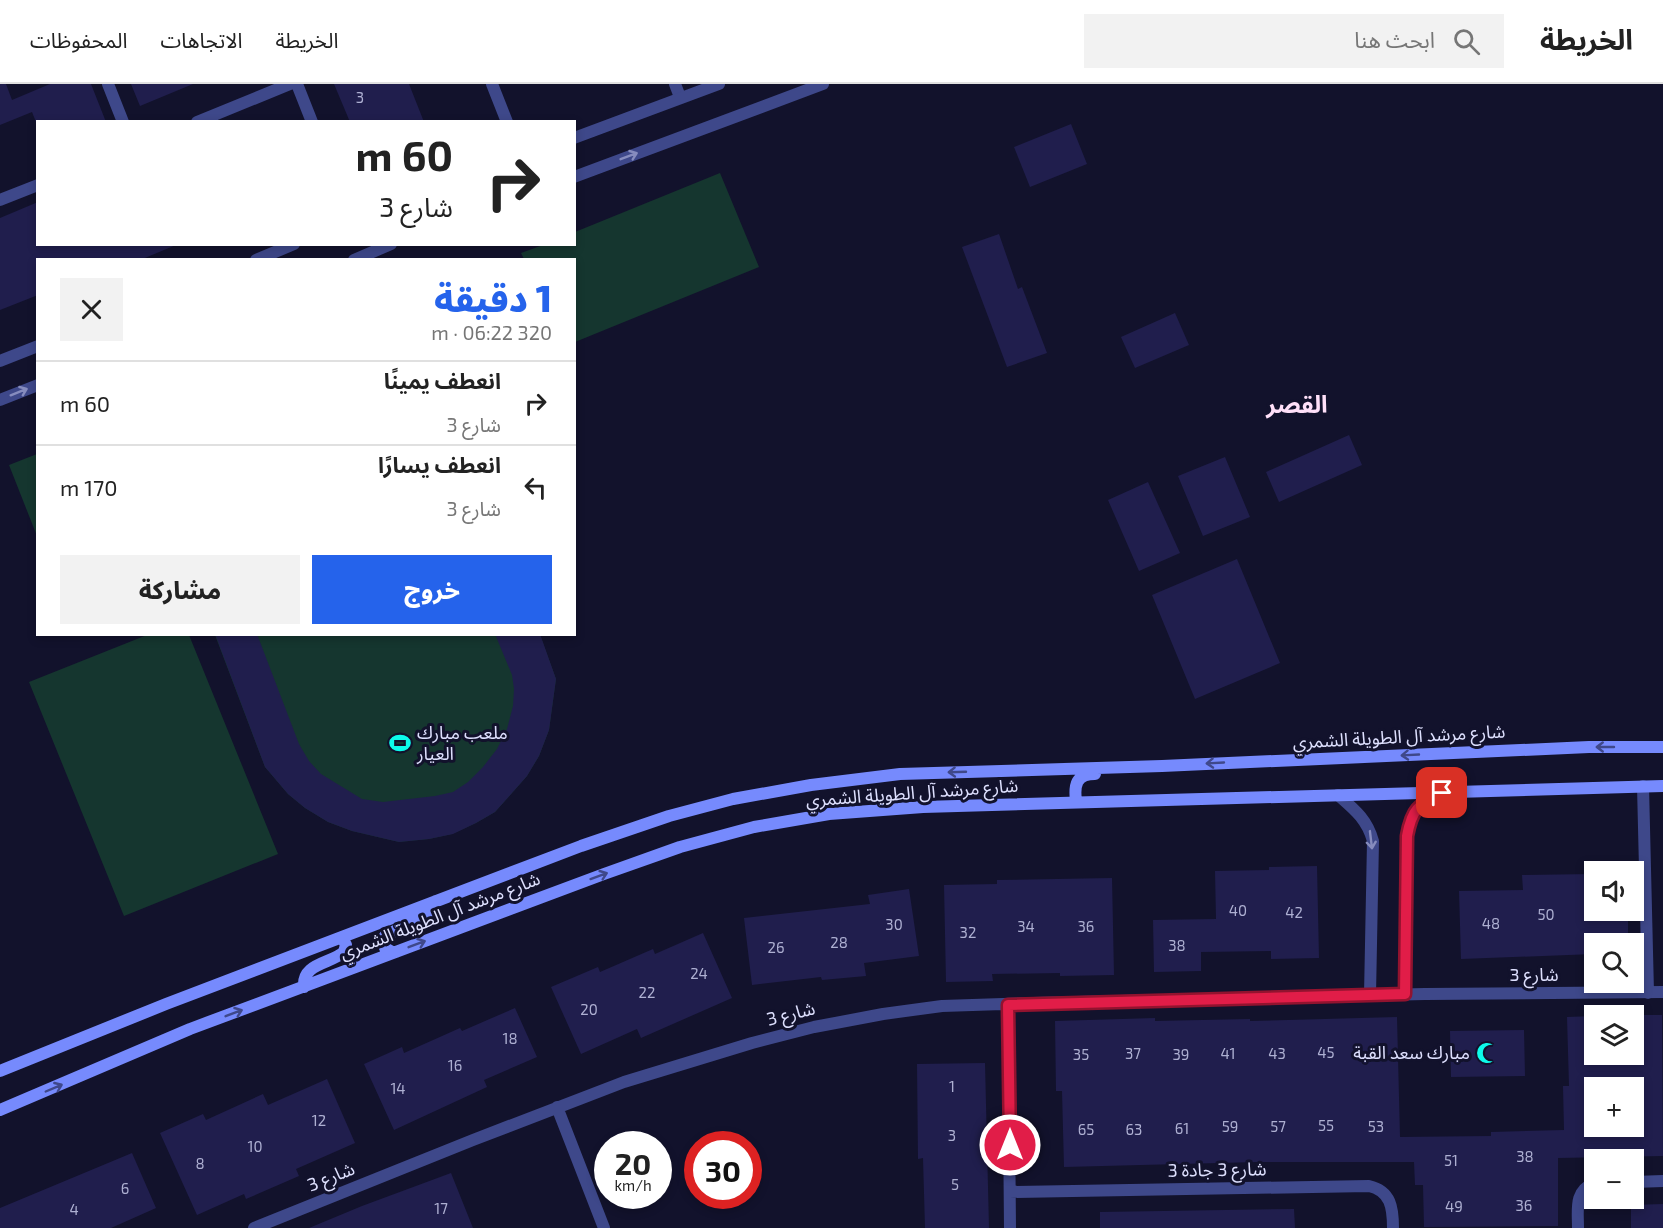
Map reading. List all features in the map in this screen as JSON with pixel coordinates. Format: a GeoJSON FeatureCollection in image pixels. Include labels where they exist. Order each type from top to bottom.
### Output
{"type":"FeatureCollection","features":[{"type":"Feature","properties":{"kind":"main road","name":"شارع مرشد آل الطويلة الشمري"},"geometry":{"type":"LineString","coordinates":[[1,1071],[166,1004],[581,846],[669,816],[734,799],[810,785],[900,774],[1162,766],[1589,747],[1663,747]]}},
{"type":"Feature","properties":{"kind":"main road"},"geometry":{"type":"LineString","coordinates":[[1076,801],[1075,788],[1080,778],[1086,774],[1136,773],[1162,766]]}},
{"type":"Feature","properties":{"kind":"main road"},"geometry":{"type":"LineString","coordinates":[[1642,786],[1663,777]]}},
{"type":"Feature","properties":{"kind":"main road","name":"شارع مرشد آل الطويلة الشمري"},"geometry":{"type":"LineString","coordinates":[[0,1110],[190,1029],[604,874],[680,848],[754,828],[841,813],[923,807],[1663,786]]}},
{"type":"Feature","properties":{"kind":"main road"},"geometry":{"type":"LineString","coordinates":[[396,952],[385,948],[383,940],[385,936],[426,915],[436,901]]}},
{"type":"Feature","properties":{"kind":"main road"},"geometry":{"type":"LineString","coordinates":[[304,987],[304,977],[309,970],[344,952],[346,945],[342,937]]}},
{"type":"Feature","properties":{"kind":"main road"},"geometry":{"type":"LineString","coordinates":[[0,1101],[17,1104]]}},
{"type":"Feature","properties":{"kind":"street"},"geometry":{"type":"LineString","coordinates":[[108,84],[122,120]]}},
{"type":"Feature","properties":{"kind":"street"},"geometry":{"type":"LineString","coordinates":[[202,120],[290,84]]}},
{"type":"Feature","properties":{"kind":"street"},"geometry":{"type":"LineString","coordinates":[[297,84],[311,120]]}},
{"type":"Feature","properties":{"kind":"street"},"geometry":{"type":"LineString","coordinates":[[492,84],[506,120]]}},
{"type":"Feature","properties":{"kind":"street"},"geometry":{"type":"LineString","coordinates":[[675,84],[680,97]]}},
{"type":"Feature","properties":{"kind":"street"},"geometry":{"type":"LineString","coordinates":[[576,137],[719,84]]}},
{"type":"Feature","properties":{"kind":"street"},"geometry":{"type":"LineString","coordinates":[[576,176],[823,84]]}},
{"type":"Feature","properties":{"kind":"street"},"geometry":{"type":"LineString","coordinates":[[0,200],[36,186]]}},
{"type":"Feature","properties":{"kind":"street"},"geometry":{"type":"LineString","coordinates":[[261,258],[289,246]]}},
{"type":"Feature","properties":{"kind":"street"},"geometry":{"type":"LineString","coordinates":[[359,258],[386,246]]}},
{"type":"Feature","properties":{"kind":"street"},"geometry":{"type":"LineString","coordinates":[[0,361],[36,347]]}},
{"type":"Feature","properties":{"kind":"street"},"geometry":{"type":"LineString","coordinates":[[0,400],[36,386]]}},
{"type":"Feature","properties":{"kind":"street"},"geometry":{"type":"LineString","coordinates":[[1642,786],[1648,993]]}},
{"type":"Feature","properties":{"kind":"street"},"geometry":{"type":"LineString","coordinates":[[1405,994],[1407,836],[1410,819],[1420,804],[1442,793]]}},
{"type":"Feature","properties":{"kind":"street"},"geometry":{"type":"LineString","coordinates":[[1338,795],[1359,812],[1370,829],[1373,841],[1370,995]]}},
{"type":"Feature","properties":{"kind":"street","name":"شارع 3"},"geometry":{"type":"LineString","coordinates":[[254,1228],[557,1107],[644,1076],[814,1027],[942,1006],[1405,994],[1663,992]]}},
{"type":"Feature","properties":{"kind":"street"},"geometry":{"type":"LineString","coordinates":[[1008,1005],[1010,1228]]}},
{"type":"Feature","properties":{"kind":"street"},"geometry":{"type":"LineString","coordinates":[[557,1107],[604,1228]]}},
{"type":"Feature","properties":{"kind":"street"},"geometry":{"type":"LineString","coordinates":[[1644,1182],[1663,1181]]}},
{"type":"Feature","properties":{"kind":"street","name":"شارع 3 جادة 3"},"geometry":{"type":"LineString","coordinates":[[1010,1192],[1369,1186],[1385,1192],[1393,1210],[1393,1228]]}},
{"type":"Feature","properties":{"kind":"street"},"geometry":{"type":"LineString","coordinates":[[1578,1228],[1578,1198],[1584,1188]]}},
{"type":"Feature","properties":{"kind":"green space"},"geometry":{"type":"Polygon","coordinates":[[[720,173],[759,267],[576,342],[576,258],[524,258],[521,253],[540,246],[576,246],[576,232],[720,173]]]}},
{"type":"Feature","properties":{"kind":"green space"},"geometry":{"type":"Polygon","coordinates":[[[36,454],[36,533],[9,465],[36,454]]]}},
{"type":"Feature","properties":{"kind":"green space"},"geometry":{"type":"Polygon","coordinates":[[[144,636],[189,636],[278,854],[124,916],[29,682],[144,636]]]}},
{"type":"Feature","properties":{"kind":"green space","name":"ملعب مبارك العيار"},"geometry":{"type":"Polygon","coordinates":[[[215,636],[540,636],[556,679],[549,730],[539,756],[527,776],[495,812],[476,823],[452,834],[399,842],[352,831],[328,822],[305,808],[288,794],[265,767],[215,636]]]}},
{"type":"Feature","properties":{"kind":"building"},"geometry":{"type":"Polygon","coordinates":[[[0,84],[6,84],[12,100],[50,84],[91,84],[105,120],[36,120],[36,122],[32,112],[0,125],[0,84]]]}},
{"type":"Feature","properties":{"kind":"building"},"geometry":{"type":"Polygon","coordinates":[[[131,84],[193,84],[140,106],[131,84]]]}},
{"type":"Feature","properties":{"kind":"building"},"geometry":{"type":"Polygon","coordinates":[[[334,84],[409,84],[423,120],[349,120],[334,84]]]}},
{"type":"Feature","properties":{"kind":"building"},"geometry":{"type":"Polygon","coordinates":[[[1071,124],[1087,164],[1030,187],[1014,147],[1071,124]]]}},
{"type":"Feature","properties":{"kind":"building"},"geometry":{"type":"Polygon","coordinates":[[[36,203],[36,246],[174,246],[145,258],[36,258],[36,296],[0,310],[0,218],[36,203]]]}},
{"type":"Feature","properties":{"kind":"building"},"geometry":{"type":"Polygon","coordinates":[[[999,234],[1018,289],[1022,287],[1047,353],[1007,367],[962,247],[999,234]]]}},
{"type":"Feature","properties":{"kind":"building"},"geometry":{"type":"Polygon","coordinates":[[[1175,313],[1189,345],[1135,368],[1121,337],[1175,313]]]}},
{"type":"Feature","properties":{"kind":"building"},"geometry":{"type":"Polygon","coordinates":[[[1349,435],[1362,465],[1279,502],[1266,472],[1349,435]]]}},
{"type":"Feature","properties":{"kind":"building"},"geometry":{"type":"Polygon","coordinates":[[[1225,457],[1250,517],[1203,536],[1178,476],[1225,457]]]}},
{"type":"Feature","properties":{"kind":"building"},"geometry":{"type":"Polygon","coordinates":[[[1148,482],[1180,553],[1139,571],[1108,500],[1148,482]]]}},
{"type":"Feature","properties":{"kind":"building"},"geometry":{"type":"Polygon","coordinates":[[[1237,559],[1280,663],[1195,699],[1152,595],[1237,559]]]}},
{"type":"Feature","properties":{"kind":"building"},"geometry":{"type":"Polygon","coordinates":[[[216,636],[258,636],[299,744],[309,761],[321,774],[362,799],[383,802],[453,792],[468,782],[483,767],[497,749],[507,729],[513,706],[512,675],[496,636],[541,636],[556,679],[549,730],[539,756],[527,776],[495,812],[453,834],[399,842],[352,831],[328,822],[305,808],[288,794],[265,767],[216,636]]]}},
{"type":"Feature","properties":{"kind":"building"},"geometry":{"type":"Polygon","coordinates":[[[1317,866],[1319,958],[1271,959],[1271,951],[1201,952],[1201,971],[1154,972],[1153,920],[1216,919],[1215,871],[1317,866]]]}},
{"type":"Feature","properties":{"kind":"building"},"geometry":{"type":"Polygon","coordinates":[[[1584,874],[1584,921],[1628,921],[1628,933],[1584,933],[1584,954],[1461,959],[1459,891],[1523,890],[1522,875],[1584,874]]]}},
{"type":"Feature","properties":{"kind":"building"},"geometry":{"type":"Polygon","coordinates":[[[1112,878],[1114,975],[992,974],[993,981],[946,982],[944,885],[997,884],[997,880],[1112,878]]]}},
{"type":"Feature","properties":{"kind":"building"},"geometry":{"type":"Polygon","coordinates":[[[909,889],[919,956],[864,963],[866,976],[822,980],[821,977],[752,985],[744,918],[870,904],[868,895],[909,889]]]}},
{"type":"Feature","properties":{"kind":"building"},"geometry":{"type":"Polygon","coordinates":[[[703,933],[732,998],[641,1038],[637,1029],[581,1054],[551,987],[598,967],[600,972],[653,949],[655,954],[703,933]]]}},
{"type":"Feature","properties":{"kind":"building"},"geometry":{"type":"Polygon","coordinates":[[[515,1008],[537,1057],[484,1080],[487,1087],[394,1130],[364,1064],[402,1047],[404,1053],[460,1028],[462,1031],[515,1008]]]}},
{"type":"Feature","properties":{"kind":"building"},"geometry":{"type":"Polygon","coordinates":[[[1644,1015],[1662,1015],[1663,1156],[1644,1156],[1644,1149],[1584,1149],[1584,1158],[1558,1158],[1558,1226],[1424,1227],[1423,1185],[1415,1185],[1414,1162],[1257,1162],[1064,1167],[1062,1091],[1056,1091],[1055,1021],[1155,1018],[1155,1021],[1250,1019],[1250,1021],[1397,1017],[1400,1137],[1491,1136],[1491,1132],[1564,1130],[1563,1086],[1569,1086],[1567,1017],[1584,1016],[1584,1065],[1644,1065],[1644,1015]]]}},
{"type":"Feature","properties":{"kind":"building","name":"مبارك سعد القبة"},"geometry":{"type":"Polygon","coordinates":[[[1524,1030],[1525,1076],[1451,1077],[1450,1031],[1524,1030]]]}},
{"type":"Feature","properties":{"kind":"building"},"geometry":{"type":"Polygon","coordinates":[[[985,1063],[989,1228],[925,1228],[923,1158],[918,1159],[917,1064],[985,1063]]]}},
{"type":"Feature","properties":{"kind":"building"},"geometry":{"type":"Polygon","coordinates":[[[327,1079],[355,1143],[296,1169],[299,1176],[246,1199],[244,1194],[197,1215],[160,1133],[203,1114],[206,1120],[263,1094],[268,1105],[327,1079]]]}},
{"type":"Feature","properties":{"kind":"building"},"geometry":{"type":"Polygon","coordinates":[[[132,1153],[156,1208],[111,1228],[0,1228],[0,1208],[132,1153]]]}},
{"type":"Feature","properties":{"kind":"building"},"geometry":{"type":"Polygon","coordinates":[[[451,1173],[473,1228],[309,1228],[362,1206],[451,1173]]]}},
{"type":"Feature","properties":{"kind":"building"},"geometry":{"type":"Polygon","coordinates":[[[1663,1204],[1663,1228],[1631,1228],[1631,1209],[1644,1209],[1644,1205],[1663,1204]]]}},
{"type":"Feature","properties":{"kind":"building"},"geometry":{"type":"Polygon","coordinates":[[[1294,1209],[1295,1228],[1100,1228],[1100,1212],[1294,1209]]]}},
{"type":"Feature","properties":{"kind":"place","name":"ملعب مبارك العيار"},"geometry":{"type":"Point","coordinates":[400,743]}},
{"type":"Feature","properties":{"kind":"place","name":"مبارك سعد القبة"},"geometry":{"type":"Point","coordinates":[1487,1053]}},
{"type":"Feature","properties":{"kind":"district","name":"القصر"},"geometry":{"type":"Point","coordinates":[1297,405]}},
{"type":"Feature","properties":{"kind":"route"},"geometry":{"type":"LineString","coordinates":[[1010,1145],[1008,1005],[1405,994],[1407,836],[1410,819],[1420,804],[1442,793]]}}]}
